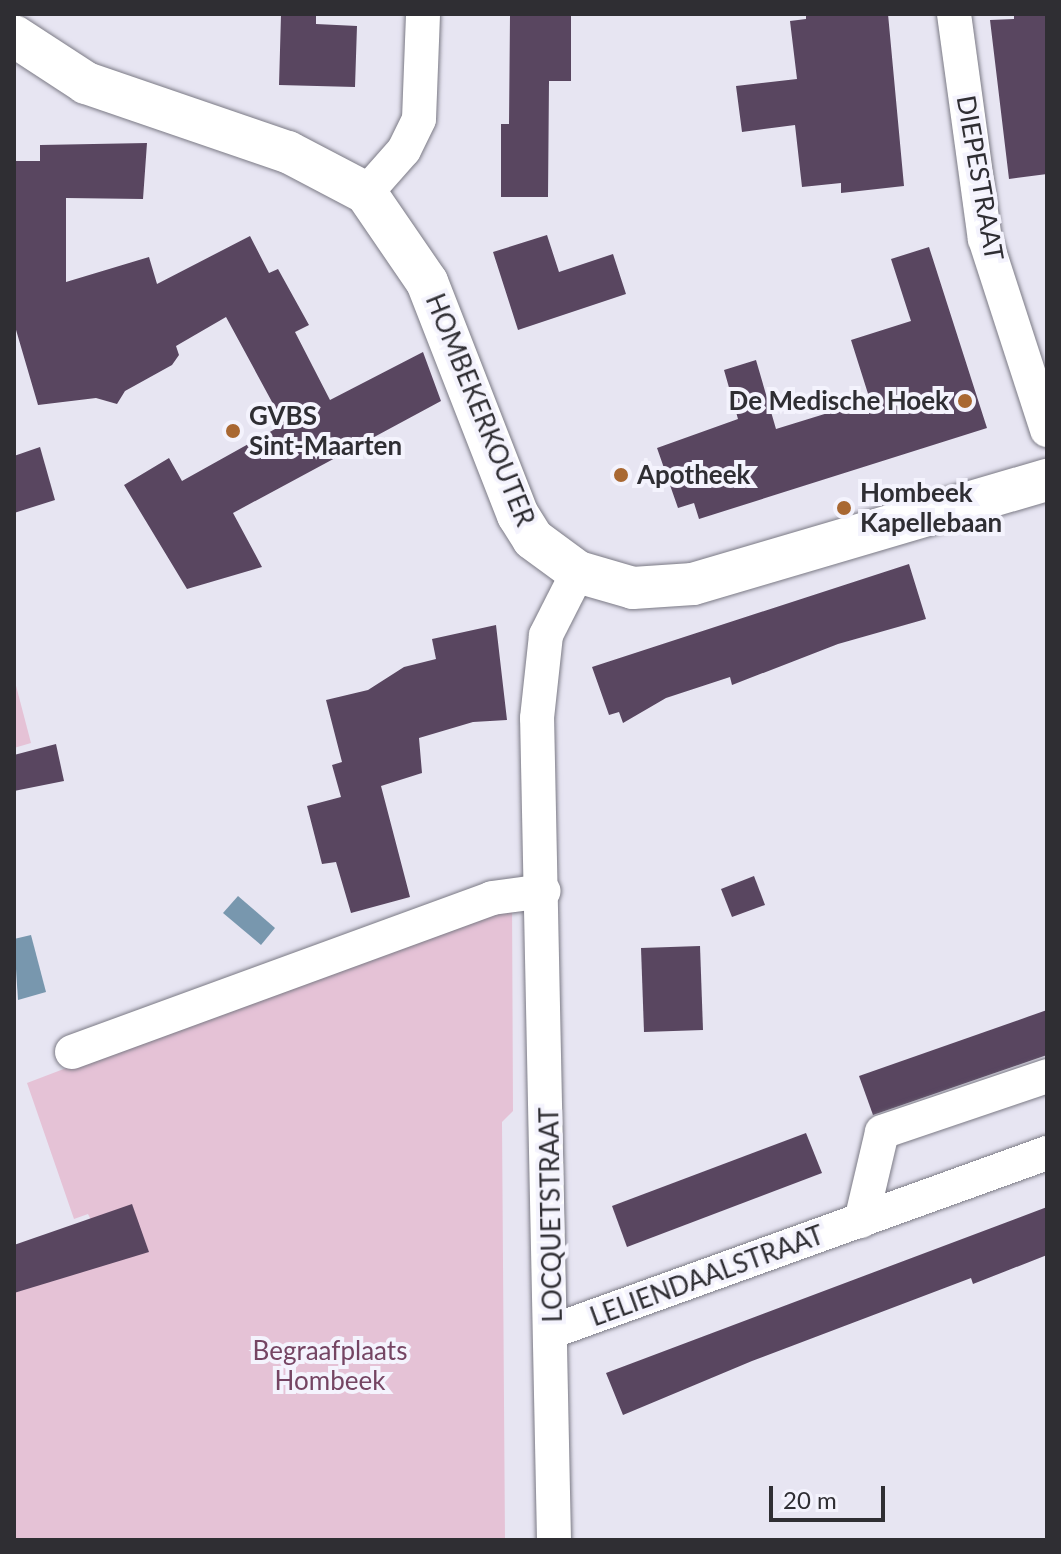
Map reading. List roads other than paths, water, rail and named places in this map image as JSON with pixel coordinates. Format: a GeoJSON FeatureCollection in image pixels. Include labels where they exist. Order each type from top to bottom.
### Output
{"type":"FeatureCollection","features":[{"type":"Feature","properties":{"kind":"street"},"geometry":{"type":"LineString","coordinates":[[366,193],[404,150],[419,119],[425,83],[423,14]]}},
{"type":"Feature","properties":{"kind":"street","name":"DIEPESTRAAT"},"geometry":{"type":"LineString","coordinates":[[954,14],[985,239],[1047,430]]}},
{"type":"Feature","properties":{"kind":"street","name":"HOMBEKERKOUTER"},"geometry":{"type":"LineString","coordinates":[[14,36],[86,83],[288,152],[366,193],[427,282],[518,515],[533,539],[578,572],[633,588],[693,584],[1047,480]]}},
{"type":"Feature","properties":{"kind":"street","name":"LOCQUETSTRAAT"},"geometry":{"type":"LineString","coordinates":[[554,1540],[544,891],[537,718],[540,658],[578,572]]}},
{"type":"Feature","properties":{"kind":"street"},"geometry":{"type":"LineString","coordinates":[[72,1052],[492,898],[544,891]]}},
{"type":"Feature","properties":{"kind":"street"},"geometry":{"type":"LineString","coordinates":[[861,1221],[882,1132],[1047,1076]]}},
{"type":"Feature","properties":{"kind":"street","name":"LELIENDAALSTRAAT"},"geometry":{"type":"LineString","coordinates":[[553,1331],[1047,1153]]}},
{"type":"Feature","properties":{"kind":"water"},"geometry":{"type":"Polygon","coordinates":[[[238,896],[275,928],[261,945],[223,913],[238,896]]]}},
{"type":"Feature","properties":{"kind":"water"},"geometry":{"type":"Polygon","coordinates":[[[31,935],[46,992],[18,1000],[14,939],[31,935]]]}},
{"type":"Feature","properties":{"kind":"place","name":"De Medische Hoek"},"geometry":{"type":"Point","coordinates":[965,401]}},
{"type":"Feature","properties":{"kind":"place","name":"GVBS Sint-Maarten"},"geometry":{"type":"Point","coordinates":[233,431]}},
{"type":"Feature","properties":{"kind":"place","name":"Apotheek"},"geometry":{"type":"Point","coordinates":[621,475]}},
{"type":"Feature","properties":{"kind":"place","name":"Hombeek Kapellebaan"},"geometry":{"type":"Point","coordinates":[844,508]}},
{"type":"Feature","properties":{"kind":"park label","name":"Begraafplaats Hombeek"},"geometry":{"type":"Point","coordinates":[330,1366]}}]}
